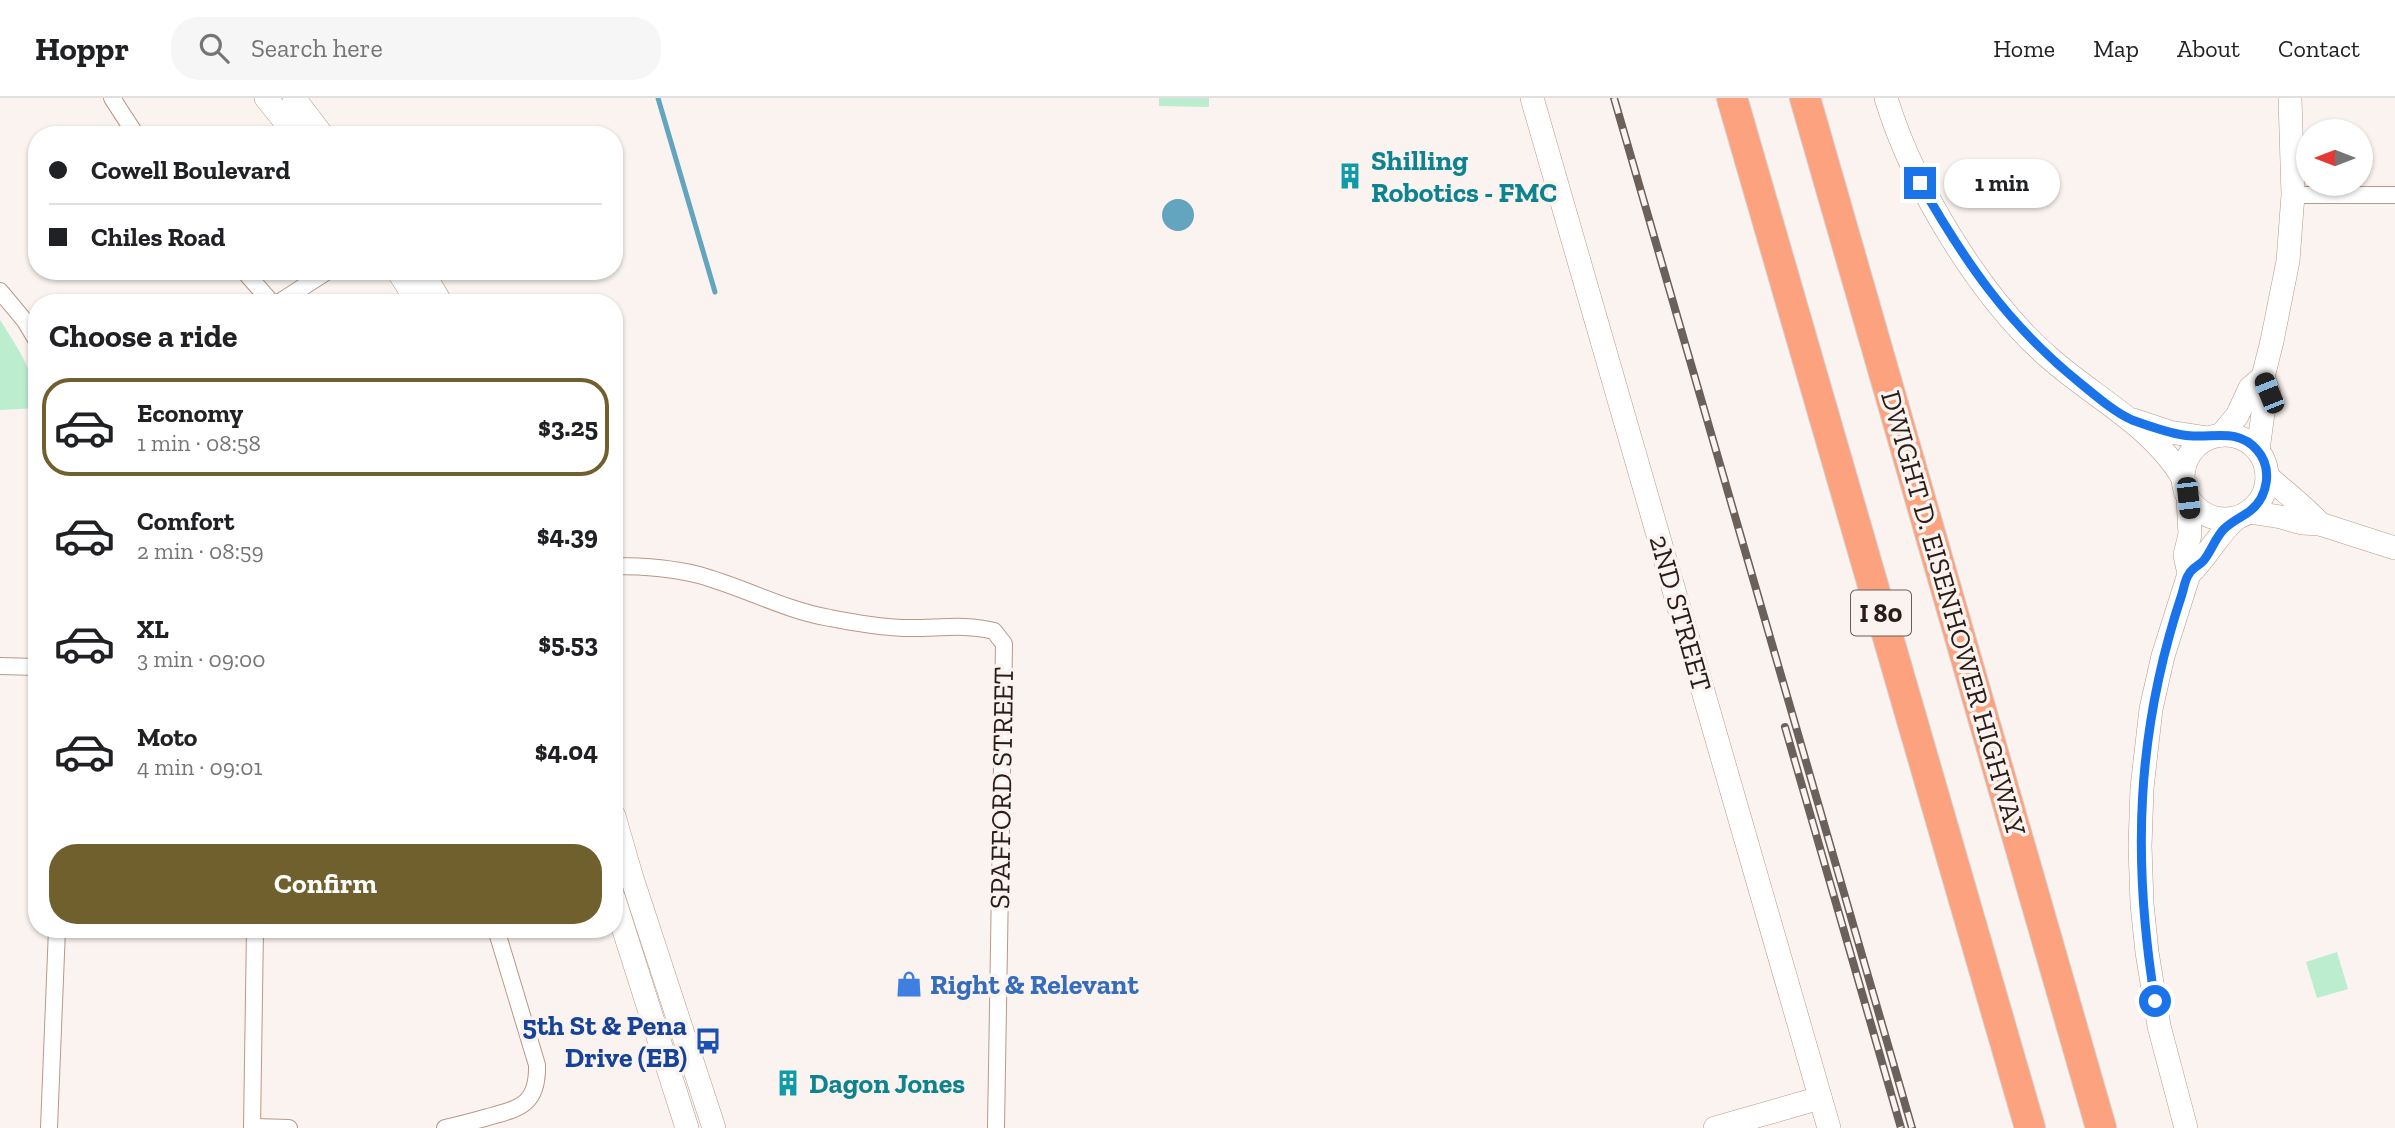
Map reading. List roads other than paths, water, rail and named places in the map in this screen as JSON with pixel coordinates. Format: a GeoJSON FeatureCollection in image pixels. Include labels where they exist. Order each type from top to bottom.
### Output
{"type":"FeatureCollection","features":[{"type":"Feature","properties":{"kind":"highway","name":"I 80"},"geometry":{"type":"LineString","coordinates":[[1732,98],[2030,1128]]}},
{"type":"Feature","properties":{"kind":"highway","name":"DWIGHT D. EISENHOWER HIGHWAY"},"geometry":{"type":"LineString","coordinates":[[1805,98],[2101,1128]]}},
{"type":"Feature","properties":{"kind":"main road"},"geometry":{"type":"LineString","coordinates":[[266,98],[289,126]]}},
{"type":"Feature","properties":{"kind":"main road"},"geometry":{"type":"LineString","coordinates":[[294,98],[315,126]]}},
{"type":"Feature","properties":{"kind":"main road","name":"2ND STREET"},"geometry":{"type":"LineString","coordinates":[[1532,98],[1829,1128]]}},
{"type":"Feature","properties":{"kind":"main road"},"geometry":{"type":"LineString","coordinates":[[1886,98],[1920,183],[1957,247],[2007,313],[2051,359],[2093,394],[2131,419],[2184,436],[2235,436],[2248,441],[2258,450],[2265,463],[2267,476],[2265,490],[2259,502],[2224,529],[2214,540],[2204,561],[2189,574]]}},
{"type":"Feature","properties":{"kind":"main road"},"geometry":{"type":"LineString","coordinates":[[2258,450],[2263,413],[2269,393],[2263,377],[2288,261],[2293,195],[2290,98]]}},
{"type":"Feature","properties":{"kind":"main road"},"geometry":{"type":"LineString","coordinates":[[2186,1128],[2157,1014],[2146,940],[2140,846],[2142,788],[2151,709],[2163,656],[2189,574],[2185,555],[2190,534],[2185,488],[2187,457],[2196,446],[2215,436],[2237,416],[2250,387],[2263,377]]}},
{"type":"Feature","properties":{"kind":"main road"},"geometry":{"type":"LineString","coordinates":[[2131,419],[2145,436],[2171,458],[2197,509],[2209,517],[2222,520],[2243,515],[2281,517],[2302,523],[2320,524],[2395,548]]}},
{"type":"Feature","properties":{"kind":"main road"},"geometry":{"type":"LineString","coordinates":[[2267,476],[2320,524]]}},
{"type":"Feature","properties":{"kind":"main road"},"geometry":{"type":"LineString","coordinates":[[623,846],[713,1128]]}},
{"type":"Feature","properties":{"kind":"main road"},"geometry":{"type":"LineString","coordinates":[[623,927],[687,1128]]}},
{"type":"Feature","properties":{"kind":"main road"},"geometry":{"type":"LineString","coordinates":[[1715,1128],[1820,1098]]}},
{"type":"Feature","properties":{"kind":"street"},"geometry":{"type":"LineString","coordinates":[[112,98],[130,126]]}},
{"type":"Feature","properties":{"kind":"street"},"geometry":{"type":"LineString","coordinates":[[2293,195],[2395,195]]}},
{"type":"Feature","properties":{"kind":"street"},"geometry":{"type":"LineString","coordinates":[[252,280],[264,294]]}},
{"type":"Feature","properties":{"kind":"street"},"geometry":{"type":"LineString","coordinates":[[292,294],[314,280]]}},
{"type":"Feature","properties":{"kind":"street"},"geometry":{"type":"LineString","coordinates":[[0,291],[28,326]]}},
{"type":"Feature","properties":{"kind":"street","name":"SPAFFORD STREET"},"geometry":{"type":"LineString","coordinates":[[623,566],[642,566],[698,575],[778,605],[865,625],[904,628],[976,626],[994,631],[1004,644],[996,1128]]}},
{"type":"Feature","properties":{"kind":"street"},"geometry":{"type":"LineString","coordinates":[[0,666],[28,667]]}},
{"type":"Feature","properties":{"kind":"street"},"geometry":{"type":"LineString","coordinates":[[49,1128],[57,938]]}},
{"type":"Feature","properties":{"kind":"street"},"geometry":{"type":"LineString","coordinates":[[255,938],[252,1127],[289,1128]]}},
{"type":"Feature","properties":{"kind":"street"},"geometry":{"type":"LineString","coordinates":[[445,1128],[518,1109],[530,1099],[538,1084],[537,1065],[499,938]]}},
{"type":"Feature","properties":{"kind":"water"},"geometry":{"type":"Polygon","coordinates":[[[1178,199],[1189,204],[1194,215],[1189,226],[1178,231],[1167,226],[1162,215],[1167,204],[1178,199]]]}},
{"type":"Feature","properties":{"kind":"waterway"},"geometry":{"type":"LineString","coordinates":[[658,98],[715,292]]}},
{"type":"Feature","properties":{"kind":"railway"},"geometry":{"type":"LineString","coordinates":[[1614,98],[1912,1128]]}},
{"type":"Feature","properties":{"kind":"railway"},"geometry":{"type":"LineString","coordinates":[[1785,727],[1901,1128]]}},
{"type":"Feature","properties":{"kind":"place","name":"Shilling Robotics - FMC"},"geometry":{"type":"Point","coordinates":[1350,176]}},
{"type":"Feature","properties":{"kind":"place","name":"Right & Relevant"},"geometry":{"type":"Point","coordinates":[909,984]}},
{"type":"Feature","properties":{"kind":"place","name":"5th St & Pena Drive (EB)"},"geometry":{"type":"Point","coordinates":[708,1041]}},
{"type":"Feature","properties":{"kind":"place","name":"Dagon Jones"},"geometry":{"type":"Point","coordinates":[788,1083]}}]}
